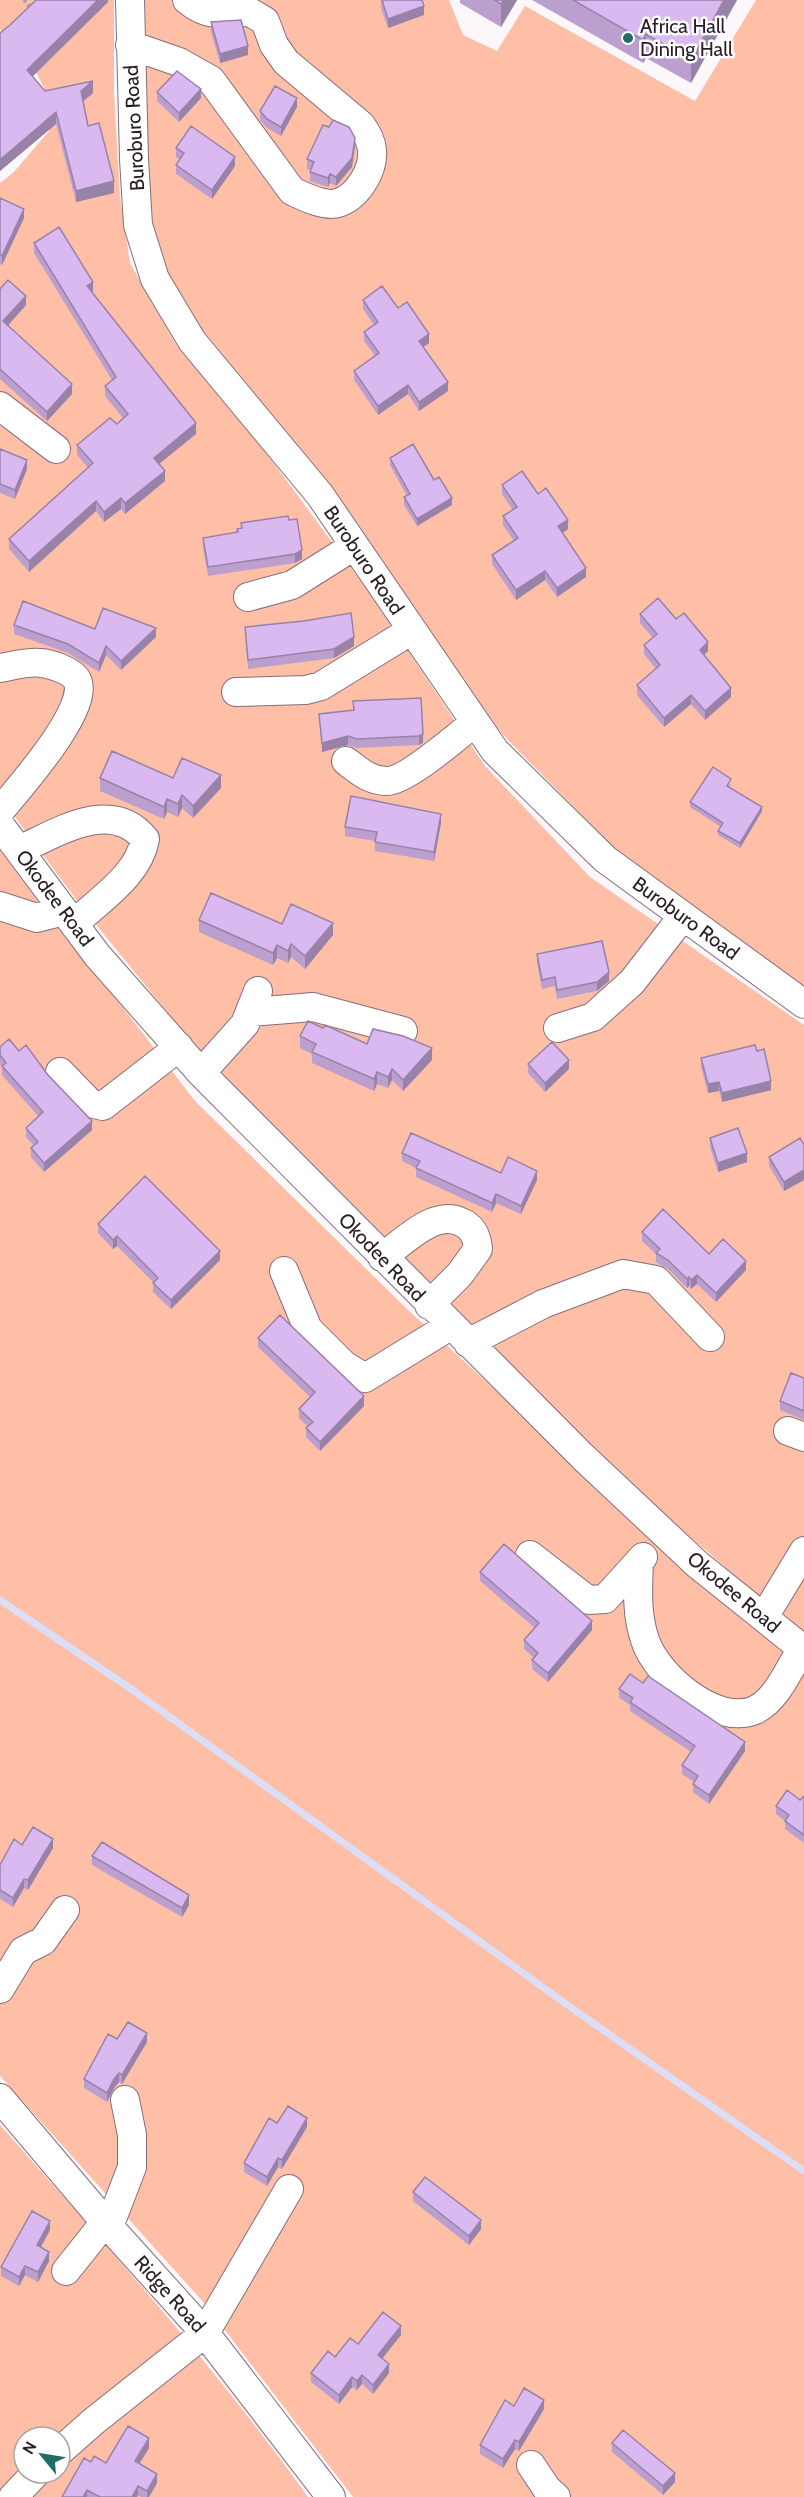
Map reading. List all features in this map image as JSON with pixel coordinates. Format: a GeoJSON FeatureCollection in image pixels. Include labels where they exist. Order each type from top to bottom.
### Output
{"type":"FeatureCollection","features":[{"type":"Feature","properties":{"kind":"street","name":"Buroburo Road"},"geometry":{"type":"LineString","coordinates":[[130,0],[138,225],[156,279],[192,341],[320,495],[495,751],[604,859],[804,1004]]}},
{"type":"Feature","properties":{"kind":"street"},"geometry":{"type":"LineString","coordinates":[[130,45],[179,62],[211,80],[270,164],[292,191],[312,200],[336,203],[356,192],[369,169],[373,153],[370,137],[361,124],[286,62],[274,45],[265,21],[248,12],[223,16],[198,9],[187,0]]}},
{"type":"Feature","properties":{"kind":"street"},"geometry":{"type":"LineString","coordinates":[[0,406],[56,449]]}},
{"type":"Feature","properties":{"kind":"street"},"geometry":{"type":"LineString","coordinates":[[248,597],[292,585],[354,546]]}},
{"type":"Feature","properties":{"kind":"street"},"geometry":{"type":"LineString","coordinates":[[236,692],[306,690],[321,686],[412,630]]}},
{"type":"Feature","properties":{"kind":"street"},"geometry":{"type":"LineString","coordinates":[[0,668],[40,662],[71,673],[77,679],[80,692],[70,717],[58,735],[0,811]]}},
{"type":"Feature","properties":{"kind":"street"},"geometry":{"type":"LineString","coordinates":[[346,761],[369,778],[389,782],[423,763],[475,722]]}},
{"type":"Feature","properties":{"kind":"street"},"geometry":{"type":"LineString","coordinates":[[0,906],[37,918],[69,917],[134,868],[142,854],[145,839],[137,829],[122,819],[87,820],[19,850]]}},
{"type":"Feature","properties":{"kind":"street","name":"Okodee Road"},"geometry":{"type":"LineString","coordinates":[[0,825],[97,955],[201,1073],[429,1305],[583,1457],[697,1564],[803,1649]]}},
{"type":"Feature","properties":{"kind":"street"},"geometry":{"type":"LineString","coordinates":[[558,1028],[593,1017],[601,1010],[632,982],[683,916]]}},
{"type":"Feature","properties":{"kind":"street"},"geometry":{"type":"LineString","coordinates":[[201,1073],[245,1024],[254,1001],[313,1007],[403,1030]]}},
{"type":"Feature","properties":{"kind":"street"},"geometry":{"type":"LineString","coordinates":[[60,1072],[90,1103],[103,1106],[179,1047]]}},
{"type":"Feature","properties":{"kind":"street"},"geometry":{"type":"LineString","coordinates":[[382,1257],[436,1219],[452,1218],[465,1224],[477,1236],[478,1249],[429,1305]]}},
{"type":"Feature","properties":{"kind":"street"},"geometry":{"type":"LineString","coordinates":[[284,1271],[308,1329],[344,1365],[365,1378],[459,1334],[623,1274],[656,1280],[710,1337]]}},
{"type":"Feature","properties":{"kind":"street"},"geometry":{"type":"LineString","coordinates":[[530,1555],[588,1600],[605,1599],[665,1533]]}},
{"type":"Feature","properties":{"kind":"street"},"geometry":{"type":"LineString","coordinates":[[764,1617],[804,1551]]}},
{"type":"Feature","properties":{"kind":"street"},"geometry":{"type":"LineString","coordinates":[[639,1562],[638,1610],[645,1641],[668,1675],[696,1699],[715,1710],[737,1714],[755,1710],[767,1701],[803,1649]]}},
{"type":"Feature","properties":{"kind":"street"},"geometry":{"type":"LineString","coordinates":[[0,1989],[23,1951],[44,1941],[65,1911]]}},
{"type":"Feature","properties":{"kind":"street","name":"Ridge Road"},"geometry":{"type":"LineString","coordinates":[[0,2098],[107,2224],[205,2333],[331,2497]]}},
{"type":"Feature","properties":{"kind":"street"},"geometry":{"type":"LineString","coordinates":[[66,2271],[107,2224],[132,2167],[132,2135],[125,2100]]}},
{"type":"Feature","properties":{"kind":"street"},"geometry":{"type":"LineString","coordinates":[[72,2440],[205,2333],[289,2189]]}},
{"type":"Feature","properties":{"kind":"street"},"geometry":{"type":"LineString","coordinates":[[531,2465],[547,2494]]}},
{"type":"Feature","properties":{"kind":"street"},"geometry":{"type":"LineString","coordinates":[[13,2497],[24,2485]]}},
{"type":"Feature","properties":{"kind":"path"},"geometry":{"type":"LineString","coordinates":[[24,0],[30,7]]}},
{"type":"Feature","properties":{"kind":"shaded area"},"geometry":{"type":"Polygon","coordinates":[[[0,0],[114,0],[114,93],[120,197],[130,263],[175,343],[258,442],[369,592],[485,766],[590,877],[804,1025],[804,1635],[666,1516],[505,1362],[218,1075],[81,906],[0,797],[0,183],[14,172],[49,131],[43,109],[44,88],[34,68],[0,29],[0,0]]]}},
{"type":"Feature","properties":{"kind":"shaded area"},"geometry":{"type":"Polygon","coordinates":[[[142,0],[449,0],[463,35],[497,51],[525,6],[695,101],[756,0],[804,0],[804,989],[615,849],[504,736],[461,682],[318,475],[202,330],[157,256],[143,158],[142,0]]]}},
{"type":"Feature","properties":{"kind":"shaded area"},"geometry":{"type":"Polygon","coordinates":[[[0,848],[195,1101],[407,1309],[549,1439],[804,1665],[804,2497],[353,2497],[204,2303],[0,2076],[0,848]]]}},
{"type":"Feature","properties":{"kind":"shaded area"},"geometry":{"type":"Polygon","coordinates":[[[0,2125],[120,2261],[197,2353],[308,2497],[0,2497],[0,2125]]]}},
{"type":"Feature","properties":{"kind":"building"},"geometry":{"type":"Polygon","coordinates":[[[36,0],[98,0],[27,70],[45,91],[93,81],[81,91],[88,126],[99,123],[114,181],[76,191],[56,112],[0,160],[0,33],[36,0]]]}},
{"type":"Feature","properties":{"kind":"building"},"geometry":{"type":"Polygon","coordinates":[[[382,0],[422,0],[424,6],[388,19],[382,0]]]}},
{"type":"Feature","properties":{"kind":"building"},"geometry":{"type":"Polygon","coordinates":[[[573,0],[724,0],[691,60],[646,34],[643,40],[573,0]]]}},
{"type":"Feature","properties":{"kind":"building"},"geometry":{"type":"Polygon","coordinates":[[[241,20],[248,46],[220,54],[211,22],[241,20]]]}},
{"type":"Feature","properties":{"kind":"building"},"geometry":{"type":"Polygon","coordinates":[[[177,71],[201,89],[179,113],[157,92],[177,71]]]}},
{"type":"Feature","properties":{"kind":"building"},"geometry":{"type":"Polygon","coordinates":[[[275,86],[297,98],[281,127],[267,119],[260,111],[275,86]]]}},
{"type":"Feature","properties":{"kind":"building"},"geometry":{"type":"Polygon","coordinates":[[[333,120],[349,127],[355,138],[352,158],[336,177],[330,174],[328,178],[310,172],[314,162],[307,159],[323,125],[329,127],[333,120]]]}},
{"type":"Feature","properties":{"kind":"building"},"geometry":{"type":"Polygon","coordinates":[[[191,126],[235,157],[212,190],[176,165],[184,153],[176,148],[191,126]]]}},
{"type":"Feature","properties":{"kind":"building"},"geometry":{"type":"Polygon","coordinates":[[[0,198],[24,209],[2,256],[0,254],[0,198]]]}},
{"type":"Feature","properties":{"kind":"building"},"geometry":{"type":"Polygon","coordinates":[[[59,227],[93,282],[87,286],[196,423],[154,458],[165,471],[125,503],[121,498],[104,512],[96,501],[29,561],[9,539],[93,463],[77,445],[110,418],[117,424],[128,414],[105,386],[116,377],[34,243],[59,227]]]}},
{"type":"Feature","properties":{"kind":"building"},"geometry":{"type":"Polygon","coordinates":[[[8,280],[26,296],[3,321],[72,384],[47,412],[0,369],[0,289],[8,280]]]}},
{"type":"Feature","properties":{"kind":"building"},"geometry":{"type":"Polygon","coordinates":[[[382,286],[398,308],[407,302],[429,334],[419,341],[448,382],[419,402],[408,385],[378,406],[354,371],[379,353],[364,332],[378,322],[363,300],[382,286]]]}},
{"type":"Feature","properties":{"kind":"building"},"geometry":{"type":"Polygon","coordinates":[[[413,444],[434,480],[439,477],[452,498],[417,519],[404,497],[410,494],[390,458],[413,444]]]}},
{"type":"Feature","properties":{"kind":"building"},"geometry":{"type":"Polygon","coordinates":[[[0,449],[27,460],[15,490],[0,484],[0,449]]]}},
{"type":"Feature","properties":{"kind":"building"},"geometry":{"type":"Polygon","coordinates":[[[522,471],[538,494],[546,488],[568,520],[558,526],[586,568],[557,588],[545,571],[516,590],[492,555],[518,538],[503,516],[517,507],[502,485],[522,471]]]}},
{"type":"Feature","properties":{"kind":"building"},"geometry":{"type":"Polygon","coordinates":[[[288,516],[289,520],[297,519],[302,550],[295,554],[208,567],[203,538],[238,532],[237,529],[242,528],[241,523],[288,516]]]}},
{"type":"Feature","properties":{"kind":"building"},"geometry":{"type":"Polygon","coordinates":[[[658,598],[676,619],[684,613],[708,642],[700,650],[731,688],[705,711],[691,695],[664,718],[637,685],[660,665],[644,645],[657,634],[640,614],[658,598]]]}},
{"type":"Feature","properties":{"kind":"building"},"geometry":{"type":"Polygon","coordinates":[[[23,601],[95,629],[103,608],[156,628],[121,661],[106,646],[99,663],[68,644],[14,625],[23,601]]]}},
{"type":"Feature","properties":{"kind":"building"},"geometry":{"type":"Polygon","coordinates":[[[351,613],[354,637],[334,649],[248,660],[245,627],[351,613]]]}},
{"type":"Feature","properties":{"kind":"building"},"geometry":{"type":"Polygon","coordinates":[[[421,698],[423,734],[419,736],[357,739],[348,736],[322,743],[319,714],[354,710],[353,701],[421,698]]]}},
{"type":"Feature","properties":{"kind":"building"},"geometry":{"type":"Polygon","coordinates":[[[112,751],[173,778],[182,758],[221,775],[193,806],[182,795],[178,804],[167,799],[164,807],[100,778],[112,751]]]}},
{"type":"Feature","properties":{"kind":"building"},"geometry":{"type":"Polygon","coordinates":[[[713,767],[731,779],[727,786],[762,807],[740,843],[718,831],[723,823],[690,802],[713,767]]]}},
{"type":"Feature","properties":{"kind":"building"},"geometry":{"type":"Polygon","coordinates":[[[351,796],[441,814],[434,852],[375,842],[377,832],[345,827],[351,796]]]}},
{"type":"Feature","properties":{"kind":"building"},"geometry":{"type":"Polygon","coordinates":[[[211,893],[282,924],[291,904],[333,923],[305,956],[291,944],[288,951],[277,945],[273,953],[199,920],[211,893]]]}},
{"type":"Feature","properties":{"kind":"building"},"geometry":{"type":"Polygon","coordinates":[[[602,941],[609,972],[597,982],[557,990],[555,977],[542,980],[537,954],[602,941]]]}},
{"type":"Feature","properties":{"kind":"building"},"geometry":{"type":"Polygon","coordinates":[[[308,1021],[323,1028],[325,1025],[367,1044],[373,1029],[403,1036],[432,1048],[403,1080],[392,1069],[388,1077],[377,1072],[374,1079],[312,1052],[316,1044],[300,1036],[308,1021]]]}},
{"type":"Feature","properties":{"kind":"building"},"geometry":{"type":"Polygon","coordinates":[[[9,1039],[19,1051],[26,1045],[48,1075],[92,1121],[44,1163],[31,1148],[38,1142],[26,1128],[43,1112],[2,1066],[6,1063],[0,1055],[0,1047],[9,1039]]]}},
{"type":"Feature","properties":{"kind":"building"},"geometry":{"type":"Polygon","coordinates":[[[552,1042],[569,1060],[545,1083],[528,1064],[552,1042]]]}},
{"type":"Feature","properties":{"kind":"building"},"geometry":{"type":"Polygon","coordinates":[[[755,1045],[757,1051],[764,1049],[771,1081],[722,1093],[719,1082],[708,1084],[701,1058],[755,1045]]]}},
{"type":"Feature","properties":{"kind":"building"},"geometry":{"type":"Polygon","coordinates":[[[738,1128],[747,1153],[718,1163],[710,1138],[738,1128]]]}},
{"type":"Feature","properties":{"kind":"building"},"geometry":{"type":"Polygon","coordinates":[[[411,1133],[501,1173],[508,1157],[537,1171],[521,1206],[496,1194],[492,1203],[416,1168],[420,1161],[402,1153],[411,1133]]]}},
{"type":"Feature","properties":{"kind":"building"},"geometry":{"type":"Polygon","coordinates":[[[800,1138],[804,1145],[804,1170],[784,1182],[769,1157],[800,1138]]]}},
{"type":"Feature","properties":{"kind":"building"},"geometry":{"type":"Polygon","coordinates":[[[145,1176],[220,1251],[171,1300],[153,1283],[158,1278],[117,1236],[113,1240],[98,1224],[145,1176]]]}},
{"type":"Feature","properties":{"kind":"building"},"geometry":{"type":"Polygon","coordinates":[[[663,1209],[709,1254],[723,1239],[746,1261],[716,1293],[697,1275],[691,1280],[689,1277],[687,1279],[668,1260],[656,1253],[660,1249],[642,1232],[663,1209]]]}},
{"type":"Feature","properties":{"kind":"building"},"geometry":{"type":"Polygon","coordinates":[[[280,1315],[364,1396],[320,1442],[306,1428],[313,1422],[299,1409],[315,1392],[258,1338],[280,1315]]]}},
{"type":"Feature","properties":{"kind":"building"},"geometry":{"type":"Polygon","coordinates":[[[791,1373],[804,1378],[804,1411],[780,1401],[791,1373]]]}},
{"type":"Feature","properties":{"kind":"building"},"geometry":{"type":"Polygon","coordinates":[[[504,1544],[592,1621],[548,1673],[532,1660],[538,1653],[524,1640],[539,1623],[480,1572],[504,1544]]]}},
{"type":"Feature","properties":{"kind":"building"},"geometry":{"type":"Polygon","coordinates":[[[630,1674],[643,1683],[648,1676],[745,1742],[709,1795],[693,1784],[698,1776],[682,1765],[695,1746],[630,1702],[633,1698],[619,1689],[630,1674]]]}},
{"type":"Feature","properties":{"kind":"building"},"geometry":{"type":"Polygon","coordinates":[[[787,1790],[800,1800],[804,1796],[804,1835],[785,1821],[789,1815],[776,1806],[787,1790]]]}},
{"type":"Feature","properties":{"kind":"building"},"geometry":{"type":"Polygon","coordinates":[[[33,1827],[53,1839],[28,1880],[24,1879],[13,1898],[0,1890],[0,1865],[14,1839],[22,1845],[33,1827]]]}},
{"type":"Feature","properties":{"kind":"building"},"geometry":{"type":"Polygon","coordinates":[[[102,1842],[189,1895],[182,1908],[92,1856],[102,1842]]]}},
{"type":"Feature","properties":{"kind":"building"},"geometry":{"type":"Polygon","coordinates":[[[128,2022],[147,2033],[122,2075],[119,2073],[114,2079],[107,2093],[84,2079],[108,2034],[117,2039],[128,2022]]]}},
{"type":"Feature","properties":{"kind":"building"},"geometry":{"type":"Polygon","coordinates":[[[288,2106],[307,2118],[282,2160],[278,2158],[267,2177],[244,2163],[269,2118],[277,2123],[288,2106]]]}},
{"type":"Feature","properties":{"kind":"building"},"geometry":{"type":"Polygon","coordinates":[[[425,2177],[481,2220],[469,2236],[413,2192],[425,2177]]]}},
{"type":"Feature","properties":{"kind":"building"},"geometry":{"type":"Polygon","coordinates":[[[32,2211],[50,2221],[37,2245],[49,2252],[38,2272],[25,2266],[19,2277],[1,2267],[32,2211]]]}},
{"type":"Feature","properties":{"kind":"building"},"geometry":{"type":"Polygon","coordinates":[[[383,2312],[401,2326],[378,2355],[389,2364],[373,2385],[362,2375],[357,2381],[352,2377],[339,2395],[311,2373],[328,2351],[335,2357],[350,2338],[358,2344],[383,2312]]]}},
{"type":"Feature","properties":{"kind":"building"},"geometry":{"type":"Polygon","coordinates":[[[524,2388],[544,2400],[519,2442],[515,2440],[503,2459],[480,2445],[505,2400],[514,2406],[524,2388]]]}},
{"type":"Feature","properties":{"kind":"building"},"geometry":{"type":"Polygon","coordinates":[[[128,2426],[149,2438],[135,2461],[157,2474],[147,2491],[138,2486],[132,2497],[100,2497],[87,2490],[83,2497],[62,2497],[69,2485],[72,2485],[72,2479],[84,2458],[91,2462],[94,2456],[106,2463],[128,2426]]]}},
{"type":"Feature","properties":{"kind":"building"},"geometry":{"type":"Polygon","coordinates":[[[623,2430],[675,2473],[663,2486],[612,2443],[623,2430]]]}},
{"type":"Feature","properties":{"kind":"waterway"},"geometry":{"type":"LineString","coordinates":[[0,1600],[134,1691],[566,2004],[804,2171]]}},
{"type":"Feature","properties":{"kind":"place","name":"Africa Hall Dining Hall"},"geometry":{"type":"Point","coordinates":[628,38]}}]}
